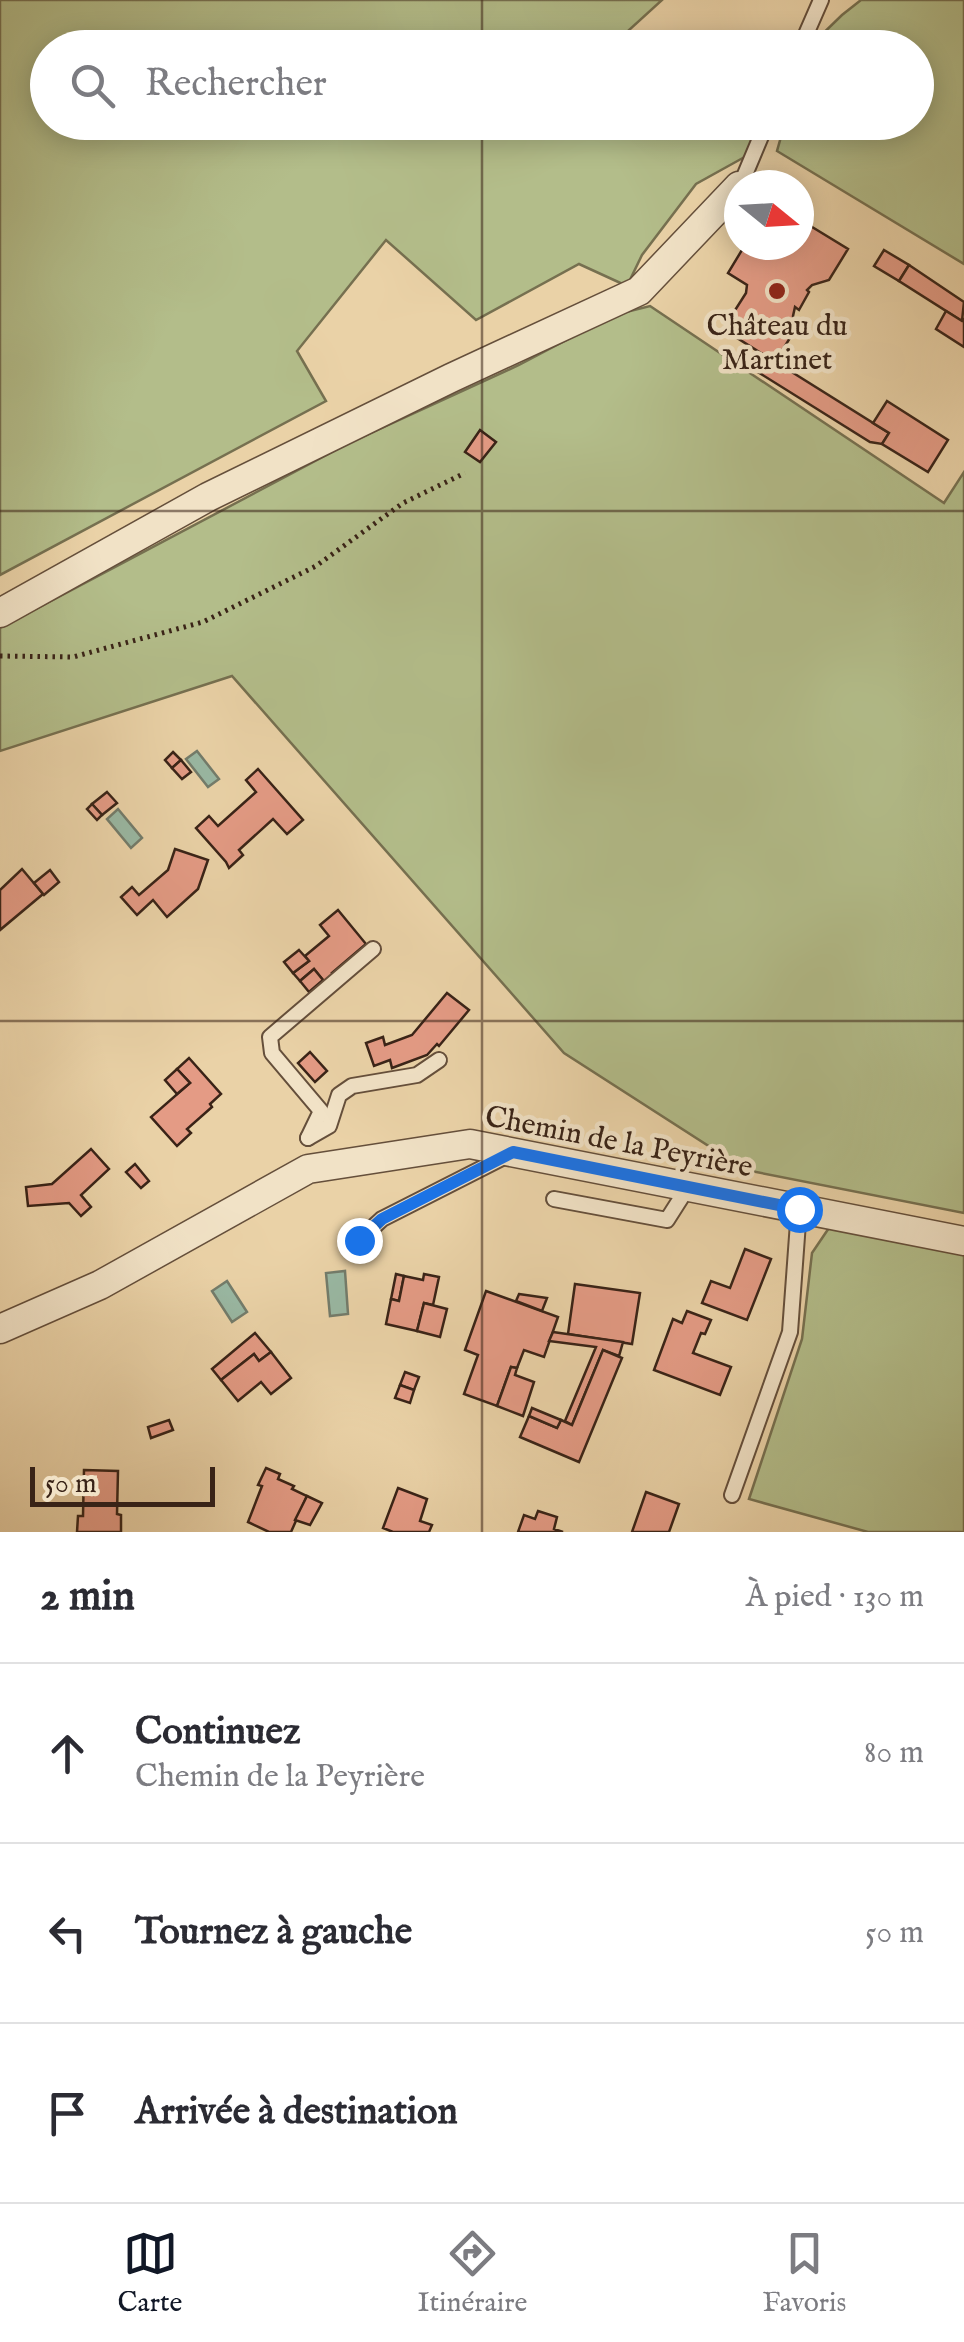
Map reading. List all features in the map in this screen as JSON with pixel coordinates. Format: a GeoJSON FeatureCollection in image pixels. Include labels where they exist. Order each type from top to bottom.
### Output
{"type":"FeatureCollection","features":[{"type":"Feature","properties":{"kind":"street"},"geometry":{"type":"LineString","coordinates":[[0,614],[208,497],[639,290],[724,202]]}},
{"type":"Feature","properties":{"kind":"street","name":"Chemin de la Peyrière"},"geometry":{"type":"LineString","coordinates":[[0,1329],[100,1285],[308,1169],[470,1144],[964,1241]]}},
{"type":"Feature","properties":{"kind":"lane"},"geometry":{"type":"LineString","coordinates":[[808,30],[821,0]]}},
{"type":"Feature","properties":{"kind":"lane"},"geometry":{"type":"LineString","coordinates":[[746,170],[759,140]]}},
{"type":"Feature","properties":{"kind":"lane"},"geometry":{"type":"LineString","coordinates":[[372,949],[270,1037],[272,1052],[321,1111],[308,1138],[329,1126],[338,1094],[352,1086],[417,1074],[439,1060]]}},
{"type":"Feature","properties":{"kind":"lane"},"geometry":{"type":"LineString","coordinates":[[359,1240],[382,1219],[513,1152]]}},
{"type":"Feature","properties":{"kind":"lane"},"geometry":{"type":"LineString","coordinates":[[554,1198],[667,1220],[688,1187]]}},
{"type":"Feature","properties":{"kind":"lane"},"geometry":{"type":"LineString","coordinates":[[732,1495],[790,1332],[799,1209]]}},
{"type":"Feature","properties":{"kind":"path"},"geometry":{"type":"LineString","coordinates":[[0,656],[72,657],[203,622],[316,566],[403,502],[464,473]]}},
{"type":"Feature","properties":{"kind":"green space"},"geometry":{"type":"Polygon","coordinates":[[[0,0],[662,0],[629,30],[30,30],[30,140],[755,140],[750,154],[696,184],[642,255],[627,286],[579,264],[476,320],[386,240],[297,351],[326,401],[0,575],[0,0]]]}},
{"type":"Feature","properties":{"kind":"green space"},"geometry":{"type":"Polygon","coordinates":[[[861,0],[964,0],[964,264],[777,151],[780,140],[934,140],[934,30],[827,30],[861,0]]]}},
{"type":"Feature","properties":{"kind":"green space"},"geometry":{"type":"Polygon","coordinates":[[[650,306],[944,503],[964,472],[964,1213],[746,1170],[564,1053],[232,676],[0,751],[0,628],[353,441],[519,365],[614,315],[650,306]]]}},
{"type":"Feature","properties":{"kind":"green space"},"geometry":{"type":"Polygon","coordinates":[[[833,1222],[964,1250],[964,1532],[868,1532],[749,1499],[802,1339],[812,1253],[833,1222]]]}},
{"type":"Feature","properties":{"kind":"shaded area"},"geometry":{"type":"Polygon","coordinates":[[[197,751],[219,779],[208,787],[186,759],[197,751]]]}},
{"type":"Feature","properties":{"kind":"shaded area"},"geometry":{"type":"Polygon","coordinates":[[[118,809],[142,838],[131,848],[107,819],[118,809]]]}},
{"type":"Feature","properties":{"kind":"shaded area"},"geometry":{"type":"Polygon","coordinates":[[[345,1271],[348,1314],[330,1316],[326,1273],[345,1271]]]}},
{"type":"Feature","properties":{"kind":"shaded area"},"geometry":{"type":"Polygon","coordinates":[[[227,1281],[247,1312],[232,1322],[212,1291],[227,1281]]]}},
{"type":"Feature","properties":{"kind":"building","name":"Château du Martinet"},"geometry":{"type":"Polygon","coordinates":[[[814,228],[848,249],[829,280],[812,285],[799,310],[795,307],[795,330],[775,362],[723,329],[747,285],[728,273],[736,260],[814,260],[814,228]]]}},
{"type":"Feature","properties":{"kind":"building"},"geometry":{"type":"Polygon","coordinates":[[[884,250],[909,265],[899,281],[874,266],[884,250]]]}},
{"type":"Feature","properties":{"kind":"building"},"geometry":{"type":"Polygon","coordinates":[[[909,265],[964,302],[962,321],[899,281],[909,265]]]}},
{"type":"Feature","properties":{"kind":"building"},"geometry":{"type":"Polygon","coordinates":[[[946,311],[964,319],[964,347],[936,329],[946,311]]]}},
{"type":"Feature","properties":{"kind":"building"},"geometry":{"type":"Polygon","coordinates":[[[763,354],[889,433],[882,444],[870,442],[753,369],[763,354]]]}},
{"type":"Feature","properties":{"kind":"building"},"geometry":{"type":"Polygon","coordinates":[[[887,401],[948,440],[928,472],[882,444],[889,433],[873,423],[887,401]]]}},
{"type":"Feature","properties":{"kind":"building"},"geometry":{"type":"Polygon","coordinates":[[[480,430],[496,442],[480,462],[465,452],[480,430]]]}},
{"type":"Feature","properties":{"kind":"building"},"geometry":{"type":"Polygon","coordinates":[[[173,752],[181,760],[172,768],[165,760],[173,752]]]}},
{"type":"Feature","properties":{"kind":"building"},"geometry":{"type":"Polygon","coordinates":[[[181,760],[191,772],[182,779],[172,768],[181,760]]]}},
{"type":"Feature","properties":{"kind":"building"},"geometry":{"type":"Polygon","coordinates":[[[258,769],[303,820],[287,834],[273,819],[239,850],[243,855],[229,868],[196,828],[209,816],[218,826],[256,792],[246,780],[258,769]]]}},
{"type":"Feature","properties":{"kind":"building"},"geometry":{"type":"Polygon","coordinates":[[[107,792],[117,803],[102,815],[92,804],[107,792]]]}},
{"type":"Feature","properties":{"kind":"building"},"geometry":{"type":"Polygon","coordinates":[[[92,804],[102,815],[97,820],[87,809],[92,804]]]}},
{"type":"Feature","properties":{"kind":"building"},"geometry":{"type":"Polygon","coordinates":[[[175,849],[208,860],[198,889],[167,917],[153,900],[137,915],[121,897],[132,887],[139,895],[168,870],[175,849]]]}},
{"type":"Feature","properties":{"kind":"building"},"geometry":{"type":"Polygon","coordinates":[[[22,869],[43,894],[0,930],[0,890],[22,869]]]}},
{"type":"Feature","properties":{"kind":"building"},"geometry":{"type":"Polygon","coordinates":[[[50,870],[59,882],[44,895],[34,883],[50,870]]]}},
{"type":"Feature","properties":{"kind":"building"},"geometry":{"type":"Polygon","coordinates":[[[338,910],[366,944],[332,973],[337,979],[328,986],[314,969],[300,981],[293,973],[309,961],[305,956],[329,936],[320,925],[338,910]]]}},
{"type":"Feature","properties":{"kind":"building"},"geometry":{"type":"Polygon","coordinates":[[[299,950],[309,961],[293,973],[284,962],[299,950]]]}},
{"type":"Feature","properties":{"kind":"building"},"geometry":{"type":"Polygon","coordinates":[[[314,969],[323,980],[309,992],[300,981],[314,969]]]}},
{"type":"Feature","properties":{"kind":"building"},"geometry":{"type":"Polygon","coordinates":[[[447,993],[469,1010],[439,1046],[427,1055],[392,1068],[390,1060],[374,1066],[366,1043],[383,1037],[385,1045],[412,1035],[447,993]]]}},
{"type":"Feature","properties":{"kind":"building"},"geometry":{"type":"Polygon","coordinates":[[[310,1052],[327,1071],[315,1082],[298,1063],[310,1052]]]}},
{"type":"Feature","properties":{"kind":"building"},"geometry":{"type":"Polygon","coordinates":[[[189,1058],[221,1094],[187,1129],[191,1133],[177,1146],[151,1117],[190,1083],[177,1069],[189,1058]]]}},
{"type":"Feature","properties":{"kind":"building"},"geometry":{"type":"Polygon","coordinates":[[[177,1069],[190,1083],[177,1094],[165,1080],[177,1069]]]}},
{"type":"Feature","properties":{"kind":"building"},"geometry":{"type":"Polygon","coordinates":[[[91,1149],[109,1169],[81,1195],[91,1207],[81,1216],[69,1203],[28,1206],[26,1187],[52,1184],[91,1149]]]}},
{"type":"Feature","properties":{"kind":"building"},"geometry":{"type":"Polygon","coordinates":[[[135,1164],[149,1181],[141,1188],[126,1172],[135,1164]]]}},
{"type":"Feature","properties":{"kind":"building"},"geometry":{"type":"Polygon","coordinates":[[[745,1249],[771,1259],[747,1320],[702,1303],[711,1281],[730,1288],[745,1249]]]}},
{"type":"Feature","properties":{"kind":"building"},"geometry":{"type":"Polygon","coordinates":[[[396,1274],[404,1276],[399,1301],[391,1299],[396,1274]]]}},
{"type":"Feature","properties":{"kind":"building"},"geometry":{"type":"Polygon","coordinates":[[[424,1274],[439,1277],[433,1305],[424,1303],[417,1331],[386,1324],[391,1299],[399,1301],[404,1276],[423,1280],[424,1274]]]}},
{"type":"Feature","properties":{"kind":"building"},"geometry":{"type":"Polygon","coordinates":[[[575,1284],[640,1293],[632,1344],[568,1334],[575,1284]]]}},
{"type":"Feature","properties":{"kind":"building"},"geometry":{"type":"Polygon","coordinates":[[[486,1291],[558,1317],[544,1357],[524,1350],[517,1368],[511,1367],[497,1406],[464,1394],[478,1355],[465,1350],[486,1291]]]}},
{"type":"Feature","properties":{"kind":"building"},"geometry":{"type":"Polygon","coordinates":[[[519,1294],[547,1298],[542,1311],[516,1301],[519,1294]]]}},
{"type":"Feature","properties":{"kind":"building"},"geometry":{"type":"Polygon","coordinates":[[[424,1303],[447,1309],[440,1337],[417,1331],[424,1303]]]}},
{"type":"Feature","properties":{"kind":"building"},"geometry":{"type":"Polygon","coordinates":[[[687,1311],[711,1320],[693,1353],[731,1367],[720,1395],[654,1370],[673,1319],[682,1323],[687,1311]]]}},
{"type":"Feature","properties":{"kind":"building"},"geometry":{"type":"Polygon","coordinates":[[[553,1332],[623,1342],[619,1356],[603,1350],[572,1425],[565,1421],[596,1347],[549,1341],[553,1332]]]}},
{"type":"Feature","properties":{"kind":"building"},"geometry":{"type":"Polygon","coordinates":[[[255,1333],[271,1352],[259,1361],[254,1354],[221,1380],[212,1369],[255,1333]]]}},
{"type":"Feature","properties":{"kind":"building"},"geometry":{"type":"Polygon","coordinates":[[[603,1350],[622,1358],[579,1462],[520,1437],[529,1416],[557,1428],[561,1420],[572,1425],[603,1350]]]}},
{"type":"Feature","properties":{"kind":"building"},"geometry":{"type":"Polygon","coordinates":[[[271,1352],[291,1378],[271,1394],[261,1382],[238,1401],[221,1380],[254,1354],[259,1361],[271,1352]]]}},
{"type":"Feature","properties":{"kind":"building"},"geometry":{"type":"Polygon","coordinates":[[[511,1367],[517,1368],[515,1375],[534,1382],[523,1416],[497,1406],[511,1367]]]}},
{"type":"Feature","properties":{"kind":"building"},"geometry":{"type":"Polygon","coordinates":[[[405,1372],[419,1377],[414,1390],[400,1385],[405,1372]]]}},
{"type":"Feature","properties":{"kind":"building"},"geometry":{"type":"Polygon","coordinates":[[[400,1385],[414,1390],[410,1403],[395,1398],[400,1385]]]}},
{"type":"Feature","properties":{"kind":"building"},"geometry":{"type":"Polygon","coordinates":[[[532,1408],[561,1420],[557,1428],[529,1416],[532,1408]]]}},
{"type":"Feature","properties":{"kind":"building"},"geometry":{"type":"Polygon","coordinates":[[[169,1420],[173,1430],[151,1438],[148,1427],[169,1420]]]}},
{"type":"Feature","properties":{"kind":"building"},"geometry":{"type":"Polygon","coordinates":[[[266,1468],[307,1496],[291,1532],[269,1532],[248,1522],[266,1468]]]}},
{"type":"Feature","properties":{"kind":"building"},"geometry":{"type":"Polygon","coordinates":[[[84,1470],[118,1471],[117,1514],[121,1515],[121,1532],[77,1532],[78,1516],[83,1516],[84,1470]]]}},
{"type":"Feature","properties":{"kind":"building"},"geometry":{"type":"Polygon","coordinates":[[[398,1488],[427,1499],[420,1521],[432,1525],[429,1532],[393,1532],[383,1528],[398,1488]]]}},
{"type":"Feature","properties":{"kind":"building"},"geometry":{"type":"Polygon","coordinates":[[[646,1492],[679,1504],[669,1532],[632,1532],[646,1492]]]}},
{"type":"Feature","properties":{"kind":"building"},"geometry":{"type":"Polygon","coordinates":[[[307,1496],[322,1503],[310,1525],[295,1520],[307,1496]]]}},
{"type":"Feature","properties":{"kind":"building"},"geometry":{"type":"Polygon","coordinates":[[[538,1511],[557,1517],[554,1529],[563,1532],[518,1532],[524,1515],[535,1519],[538,1511]]]}},
{"type":"Feature","properties":{"kind":"place","name":"Château du Martinet"},"geometry":{"type":"Point","coordinates":[777,291]}},
{"type":"Feature","properties":{"kind":"route"},"geometry":{"type":"LineString","coordinates":[[359,1240],[382,1219],[513,1152],[799,1209]]}}]}
